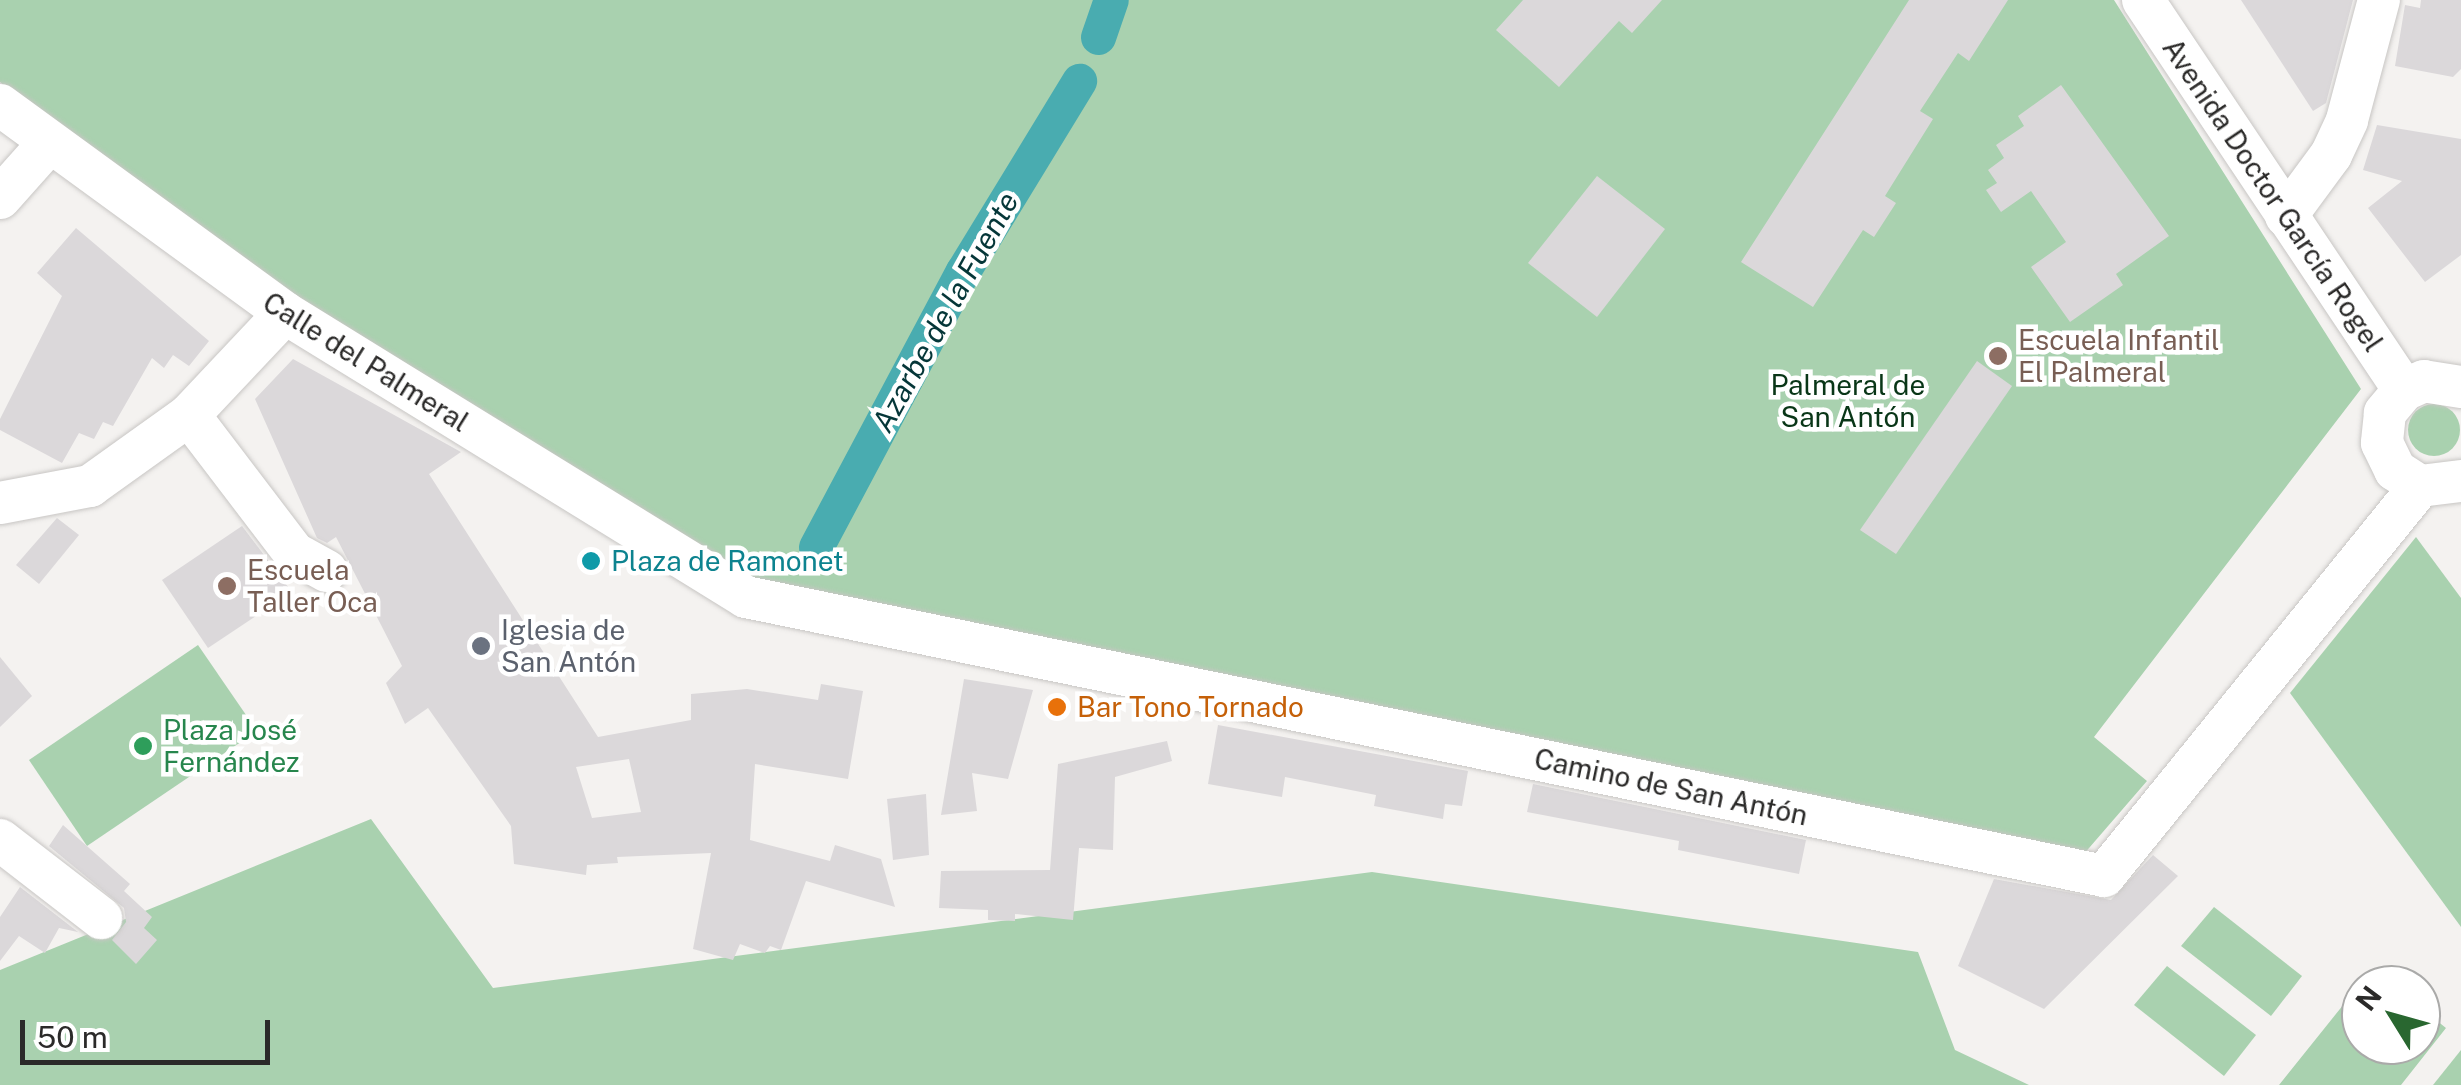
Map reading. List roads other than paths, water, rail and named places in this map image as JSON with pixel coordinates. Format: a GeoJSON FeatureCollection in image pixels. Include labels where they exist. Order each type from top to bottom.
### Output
{"type":"FeatureCollection","features":[{"type":"Feature","properties":{"kind":"street","name":"Avenida Doctor García Rogel"},"geometry":{"type":"LineString","coordinates":[[2143,0],[2404,390]]}},
{"type":"Feature","properties":{"kind":"street"},"geometry":{"type":"LineString","coordinates":[[2286,216],[2331,155],[2347,120],[2379,0]]}},
{"type":"Feature","properties":{"kind":"street","name":"Calle del Palmeral"},"geometry":{"type":"LineString","coordinates":[[0,105],[285,313],[746,597]]}},
{"type":"Feature","properties":{"kind":"street"},"geometry":{"type":"LineString","coordinates":[[0,198],[48,143]]}},
{"type":"Feature","properties":{"kind":"street"},"geometry":{"type":"LineString","coordinates":[[0,503],[90,486],[189,415],[285,313]]}},
{"type":"Feature","properties":{"kind":"street"},"geometry":{"type":"LineString","coordinates":[[2440,483],[2395,470],[2382,443],[2385,413],[2404,390],[2424,381],[2461,386]]}},
{"type":"Feature","properties":{"kind":"street"},"geometry":{"type":"LineString","coordinates":[[189,415],[294,552],[326,572]]}},
{"type":"Feature","properties":{"kind":"street","name":"Camino de San Antón"},"geometry":{"type":"LineString","coordinates":[[746,597],[2104,876],[2440,483]]}},
{"type":"Feature","properties":{"kind":"street"},"geometry":{"type":"LineString","coordinates":[[0,840],[101,918]]}},
{"type":"Feature","properties":{"kind":"waterway","name":"Azarbe de la Fuente"},"geometry":{"type":"LineString","coordinates":[[1098,37],[1111,0]]}},
{"type":"Feature","properties":{"kind":"waterway","name":"Azarbe de la Fuente"},"geometry":{"type":"LineString","coordinates":[[816,547],[963,271],[1079,81]]}},
{"type":"Feature","properties":{"kind":"place","name":"Escuela Infantil El Palmeral"},"geometry":{"type":"Point","coordinates":[1998,356]}},
{"type":"Feature","properties":{"kind":"place","name":"Plaza de Ramonet"},"geometry":{"type":"Point","coordinates":[591,561]}},
{"type":"Feature","properties":{"kind":"place","name":"Escuela Taller Oca"},"geometry":{"type":"Point","coordinates":[227,586]}},
{"type":"Feature","properties":{"kind":"place","name":"Iglesia de San Antón"},"geometry":{"type":"Point","coordinates":[481,646]}},
{"type":"Feature","properties":{"kind":"place","name":"Bar Tono Tornado"},"geometry":{"type":"Point","coordinates":[1057,707]}},
{"type":"Feature","properties":{"kind":"place","name":"Plaza José Fernández"},"geometry":{"type":"Point","coordinates":[143,746]}},
{"type":"Feature","properties":{"kind":"park label","name":"Palmeral de San Antón"},"geometry":{"type":"Point","coordinates":[1848,401]}}]}
